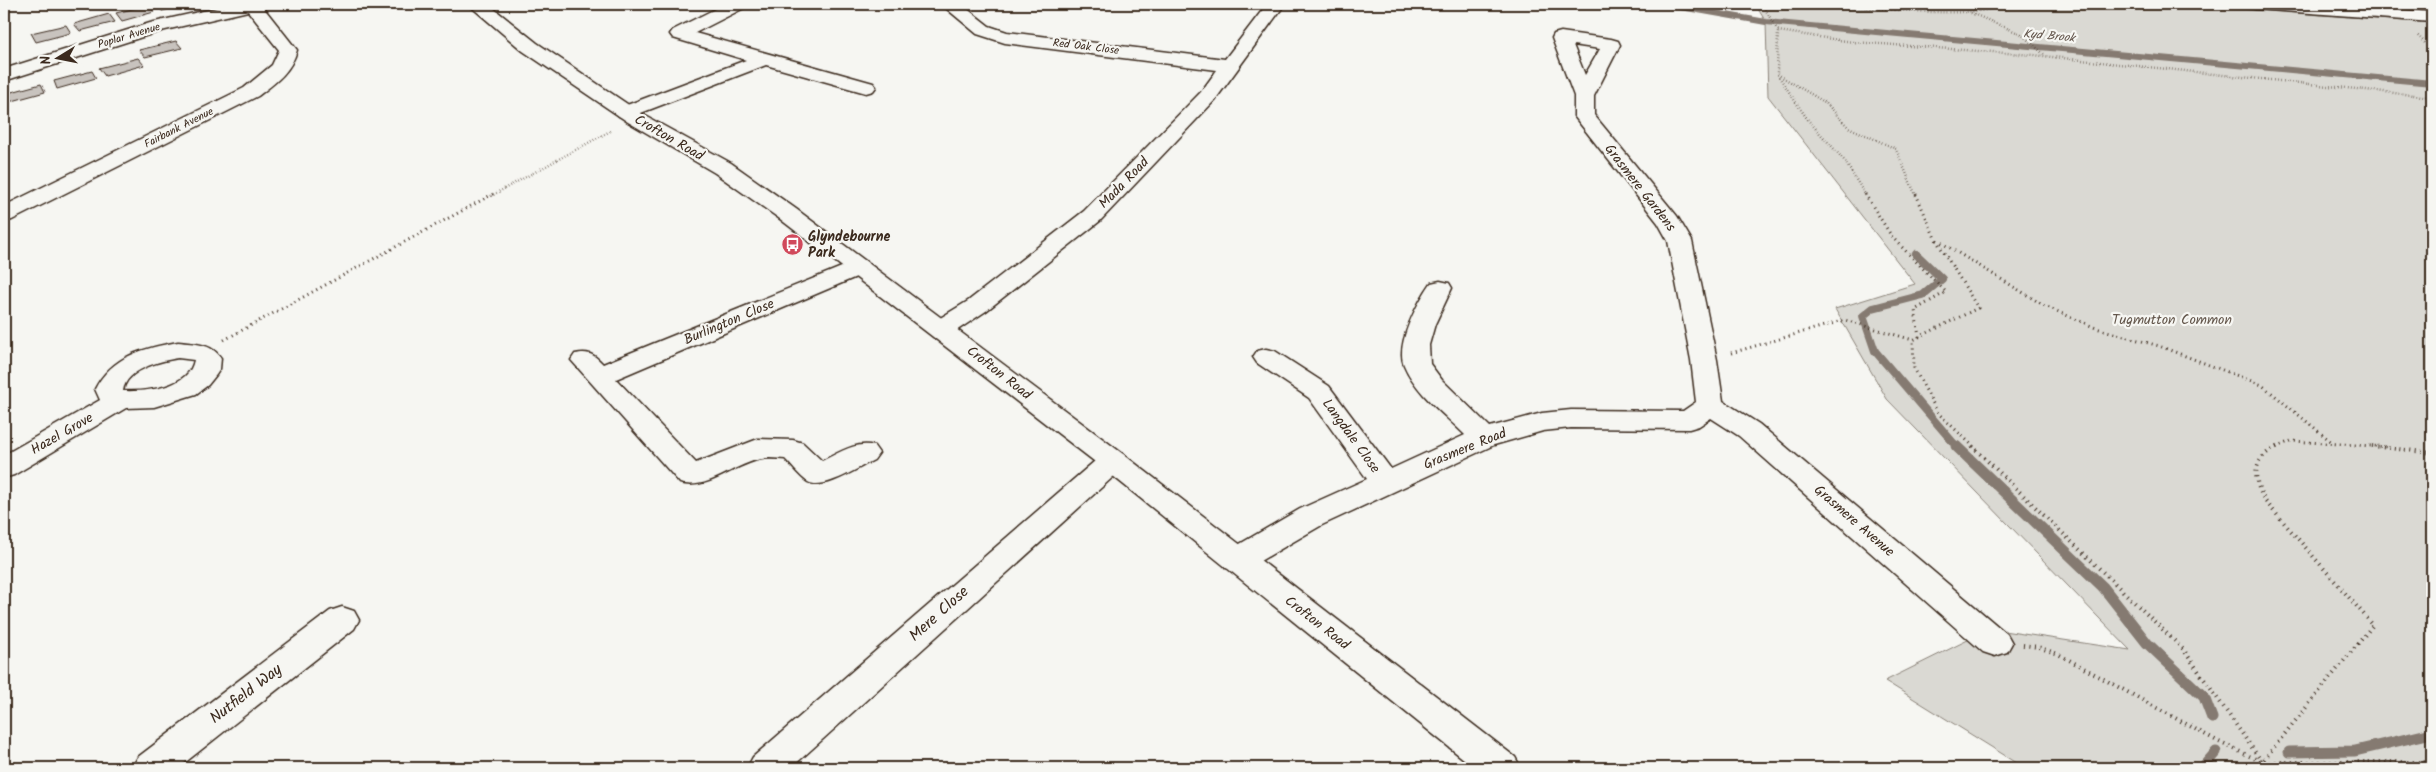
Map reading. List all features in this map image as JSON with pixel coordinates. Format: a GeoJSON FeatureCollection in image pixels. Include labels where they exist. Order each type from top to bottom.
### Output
{"type":"FeatureCollection","features":[{"type":"Feature","properties":{"kind":"street","name":"Poplar Avenue"},"geometry":{"type":"LineString","coordinates":[[4,75],[156,27],[254,4]]}},
{"type":"Feature","properties":{"kind":"street","name":"Fairbank Avenue"},"geometry":{"type":"LineString","coordinates":[[4,215],[251,92],[273,77],[286,62],[288,50],[254,4]]}},
{"type":"Feature","properties":{"kind":"street","name":"Crofton Road"},"geometry":{"type":"LineString","coordinates":[[477,4],[530,47],[630,115],[723,168],[859,267],[1113,461],[1236,560],[1502,768]]}},
{"type":"Feature","properties":{"kind":"street"},"geometry":{"type":"LineString","coordinates":[[738,4],[679,34],[793,68],[866,87]]}},
{"type":"Feature","properties":{"kind":"street","name":"Red Oak Close"},"geometry":{"type":"LineString","coordinates":[[950,4],[983,30],[1005,37],[1232,66]]}},
{"type":"Feature","properties":{"kind":"street","name":"Mada Road"},"geometry":{"type":"LineString","coordinates":[[941,329],[977,306],[1092,216],[1208,96],[1276,4]]}},
{"type":"Feature","properties":{"kind":"street"},"geometry":{"type":"LineString","coordinates":[[2266,4],[2432,17]]}},
{"type":"Feature","properties":{"kind":"street","name":"Grasmere Gardens"},"geometry":{"type":"LineString","coordinates":[[1584,96],[1611,45],[1562,38],[1584,96],[1584,116],[1669,221],[1680,241],[1704,360],[1710,405]]}},
{"type":"Feature","properties":{"kind":"street"},"geometry":{"type":"LineString","coordinates":[[630,115],[765,59]]}},
{"type":"Feature","properties":{"kind":"street","name":"Burlington Close"},"geometry":{"type":"LineString","coordinates":[[859,267],[591,368],[690,476],[758,448],[793,450],[819,475],[864,452]]}},
{"type":"Feature","properties":{"kind":"street"},"geometry":{"type":"LineString","coordinates":[[1440,288],[1422,324],[1416,345],[1417,364],[1432,386],[1484,438]]}},
{"type":"Feature","properties":{"kind":"street"},"geometry":{"type":"LineString","coordinates":[[178,350],[202,353],[208,358],[208,365],[204,373],[180,390],[148,400],[120,400],[112,396],[109,389],[115,377],[132,365],[162,353],[178,350]]}},
{"type":"Feature","properties":{"kind":"street","name":"Langdale Close"},"geometry":{"type":"LineString","coordinates":[[1266,357],[1319,392],[1386,483]]}},
{"type":"Feature","properties":{"kind":"street","name":"Hazel Grove"},"geometry":{"type":"LineString","coordinates":[[4,468],[120,400]]}},
{"type":"Feature","properties":{"kind":"street","name":"Grasmere Road"},"geometry":{"type":"LineString","coordinates":[[1236,560],[1311,517],[1484,438],[1542,422],[1571,419],[1689,420],[1710,405]]}},
{"type":"Feature","properties":{"kind":"street","name":"Grasmere Avenue"},"geometry":{"type":"LineString","coordinates":[[1710,405],[1749,430],[1995,643]]}},
{"type":"Feature","properties":{"kind":"street","name":"Mere Close"},"geometry":{"type":"LineString","coordinates":[[766,768],[1113,461]]}},
{"type":"Feature","properties":{"kind":"street","name":"Nutfield Way"},"geometry":{"type":"LineString","coordinates":[[151,768],[342,620]]}},
{"type":"Feature","properties":{"kind":"path"},"geometry":{"type":"LineString","coordinates":[[1762,4],[1778,30],[1777,74],[1808,120],[1844,160],[1892,237],[1946,292],[1915,310],[1919,337]]}},
{"type":"Feature","properties":{"kind":"path"},"geometry":{"type":"LineString","coordinates":[[1832,4],[1970,13],[1995,10],[2006,4]]}},
{"type":"Feature","properties":{"kind":"path"},"geometry":{"type":"LineString","coordinates":[[1970,13],[2021,34],[2045,56]]}},
{"type":"Feature","properties":{"kind":"path"},"geometry":{"type":"LineString","coordinates":[[1778,30],[1853,42],[2045,56],[2432,97]]}},
{"type":"Feature","properties":{"kind":"path"},"geometry":{"type":"LineString","coordinates":[[1704,360],[1845,320],[1913,340],[1978,308],[1935,238],[1896,149],[1848,127],[1826,103],[1777,74]]}},
{"type":"Feature","properties":{"kind":"path"},"geometry":{"type":"LineString","coordinates":[[202,353],[630,115]]}},
{"type":"Feature","properties":{"kind":"path"},"geometry":{"type":"LineString","coordinates":[[1935,238],[2045,306],[2096,328],[2159,346],[2262,386],[2334,443]]}},
{"type":"Feature","properties":{"kind":"path"},"geometry":{"type":"LineString","coordinates":[[1913,340],[1914,368],[1938,413],[2183,648],[2266,768]]}},
{"type":"Feature","properties":{"kind":"path"},"geometry":{"type":"LineString","coordinates":[[2262,762],[2373,625],[2265,501],[2256,485],[2256,470],[2261,459],[2272,449],[2291,441],[2387,447],[2432,453]]}},
{"type":"Feature","properties":{"kind":"path"},"geometry":{"type":"LineString","coordinates":[[1995,643],[2038,647],[2058,654],[2219,742],[2262,762],[2432,762]]}},
{"type":"Feature","properties":{"kind":"shaded area"},"geometry":{"type":"Polygon","coordinates":[[[2348,4],[2432,4],[2432,9],[2348,4]]]}},
{"type":"Feature","properties":{"kind":"green space","name":"Tugmutton Common"},"geometry":{"type":"Polygon","coordinates":[[[1755,4],[2170,4],[2432,23],[2432,768],[2025,768],[1885,681],[1990,629],[2130,650],[1887,399],[1835,309],[1915,284],[1768,96],[1766,22],[1755,4]]]}},
{"type":"Feature","properties":{"kind":"building"},"geometry":{"type":"Polygon","coordinates":[[[156,4],[189,4],[162,11],[156,4]]]}},
{"type":"Feature","properties":{"kind":"building"},"geometry":{"type":"Polygon","coordinates":[[[148,5],[154,12],[122,21],[116,13],[148,5]]]}},
{"type":"Feature","properties":{"kind":"building"},"geometry":{"type":"Polygon","coordinates":[[[109,14],[115,22],[80,31],[74,24],[109,14]]]}},
{"type":"Feature","properties":{"kind":"building"},"geometry":{"type":"Polygon","coordinates":[[[66,25],[71,33],[36,42],[31,33],[66,25]]]}},
{"type":"Feature","properties":{"kind":"building"},"geometry":{"type":"Polygon","coordinates":[[[176,41],[182,48],[145,57],[139,50],[176,41]]]}},
{"type":"Feature","properties":{"kind":"building"},"geometry":{"type":"Polygon","coordinates":[[[138,58],[144,65],[105,76],[99,68],[138,58]]]}},
{"type":"Feature","properties":{"kind":"building"},"geometry":{"type":"Polygon","coordinates":[[[92,71],[96,78],[57,89],[54,81],[92,71]]]}},
{"type":"Feature","properties":{"kind":"building"},"geometry":{"type":"Polygon","coordinates":[[[41,84],[45,92],[5,103],[4,94],[41,84]]]}},
{"type":"Feature","properties":{"kind":"waterway","name":"Kyd Brook"},"geometry":{"type":"LineString","coordinates":[[1664,4],[1766,22],[2432,83]]}},
{"type":"Feature","properties":{"kind":"waterway"},"geometry":{"type":"LineString","coordinates":[[1916,254],[1942,279],[1923,295],[1873,308],[1863,316],[1875,351],[1957,447]]}},
{"type":"Feature","properties":{"kind":"waterway"},"geometry":{"type":"LineString","coordinates":[[1957,447],[2103,587],[2147,643],[2204,697],[2212,718]]}},
{"type":"Feature","properties":{"kind":"waterway"},"geometry":{"type":"LineString","coordinates":[[2289,752],[2355,751],[2432,733]]}},
{"type":"Feature","properties":{"kind":"waterway"},"geometry":{"type":"LineString","coordinates":[[2202,768],[2216,752]]}},
{"type":"Feature","properties":{"kind":"place","name":"Glyndebourne Park"},"geometry":{"type":"Point","coordinates":[792,245]}}]}
